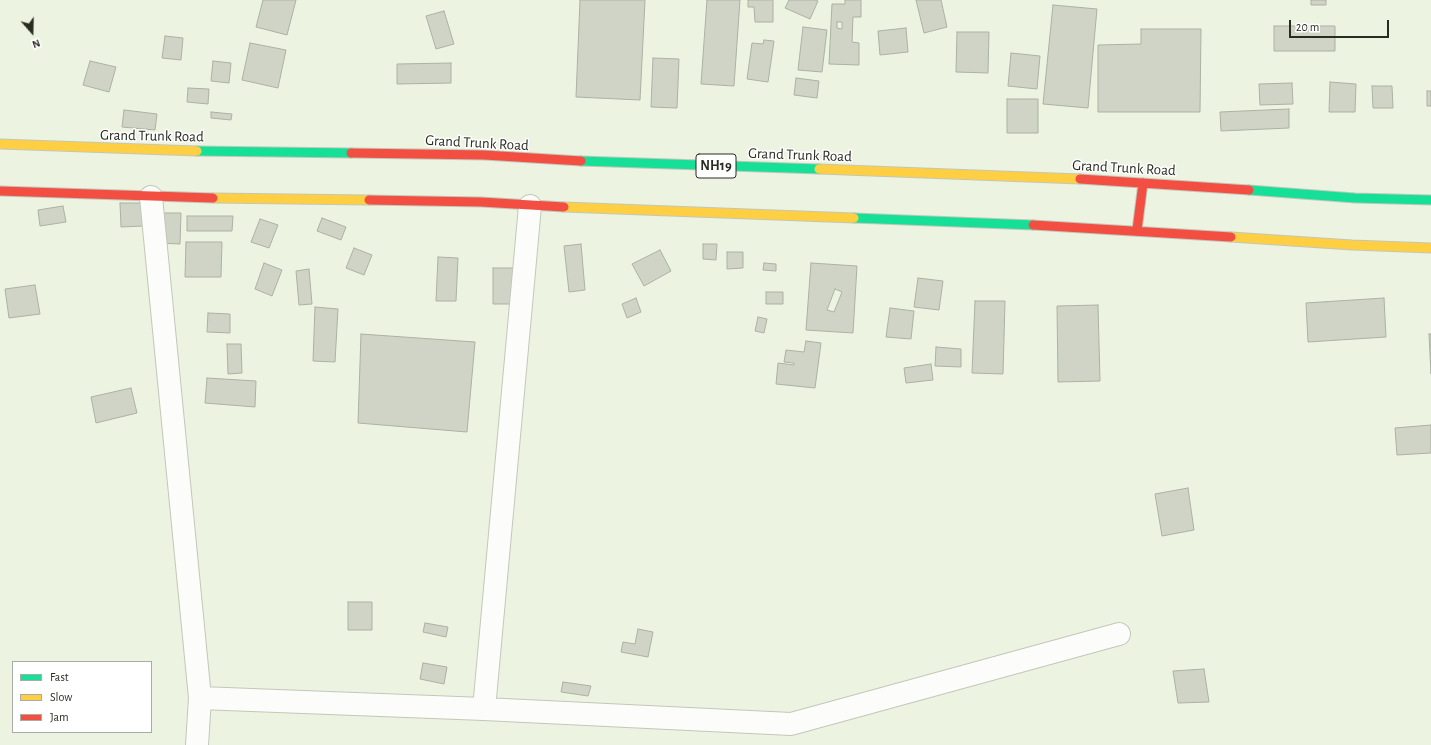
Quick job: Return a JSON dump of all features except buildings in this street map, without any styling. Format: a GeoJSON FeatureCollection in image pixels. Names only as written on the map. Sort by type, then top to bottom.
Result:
{"type":"FeatureCollection","features":[{"type":"Feature","properties":{"kind":"highway","name":"Grand Trunk Road"},"geometry":{"type":"LineString","coordinates":[[0,144],[141,150],[484,155],[534,159],[1143,183],[1355,198],[1431,200]]}},
{"type":"Feature","properties":{"kind":"highway"},"geometry":{"type":"LineString","coordinates":[[1137,230],[1143,183]]}},
{"type":"Feature","properties":{"kind":"highway"},"geometry":{"type":"LineString","coordinates":[[0,191],[151,197],[481,202],[530,206],[1137,230],[1352,245],[1431,248]]}},
{"type":"Feature","properties":{"kind":"street"},"geometry":{"type":"LineString","coordinates":[[151,197],[200,698],[197,745]]}},
{"type":"Feature","properties":{"kind":"street"},"geometry":{"type":"LineString","coordinates":[[484,709],[530,206]]}},
{"type":"Feature","properties":{"kind":"street"},"geometry":{"type":"LineString","coordinates":[[200,698],[484,709],[791,724],[1119,634]]}},
{"type":"Feature","properties":{"kind":"traffic: fast"},"geometry":{"type":"LineString","coordinates":[[197,151],[351,153]]}},
{"type":"Feature","properties":{"kind":"traffic: fast"},"geometry":{"type":"LineString","coordinates":[[581,161],[819,169]]}},
{"type":"Feature","properties":{"kind":"traffic: fast"},"geometry":{"type":"LineString","coordinates":[[1249,190],[1355,198],[1431,200]]}},
{"type":"Feature","properties":{"kind":"traffic: fast"},"geometry":{"type":"LineString","coordinates":[[854,218],[1033,225]]}},
{"type":"Feature","properties":{"kind":"traffic: slow"},"geometry":{"type":"LineString","coordinates":[[0,144],[197,151]]}},
{"type":"Feature","properties":{"kind":"traffic: slow"},"geometry":{"type":"LineString","coordinates":[[819,169],[1080,179]]}},
{"type":"Feature","properties":{"kind":"traffic: slow"},"geometry":{"type":"LineString","coordinates":[[213,198],[369,200]]}},
{"type":"Feature","properties":{"kind":"traffic: slow"},"geometry":{"type":"LineString","coordinates":[[564,207],[854,218]]}},
{"type":"Feature","properties":{"kind":"traffic: slow"},"geometry":{"type":"LineString","coordinates":[[1231,237],[1352,245],[1431,248]]}},
{"type":"Feature","properties":{"kind":"traffic: jam"},"geometry":{"type":"LineString","coordinates":[[351,153],[484,155],[581,161]]}},
{"type":"Feature","properties":{"kind":"traffic: jam"},"geometry":{"type":"LineString","coordinates":[[1080,179],[1249,190]]}},
{"type":"Feature","properties":{"kind":"traffic: jam"},"geometry":{"type":"LineString","coordinates":[[1137,230],[1143,183]]}},
{"type":"Feature","properties":{"kind":"traffic: jam"},"geometry":{"type":"LineString","coordinates":[[0,191],[213,198]]}},
{"type":"Feature","properties":{"kind":"traffic: jam"},"geometry":{"type":"LineString","coordinates":[[369,200],[481,202],[564,207]]}},
{"type":"Feature","properties":{"kind":"traffic: jam"},"geometry":{"type":"LineString","coordinates":[[1033,225],[1231,237]]}}]}
